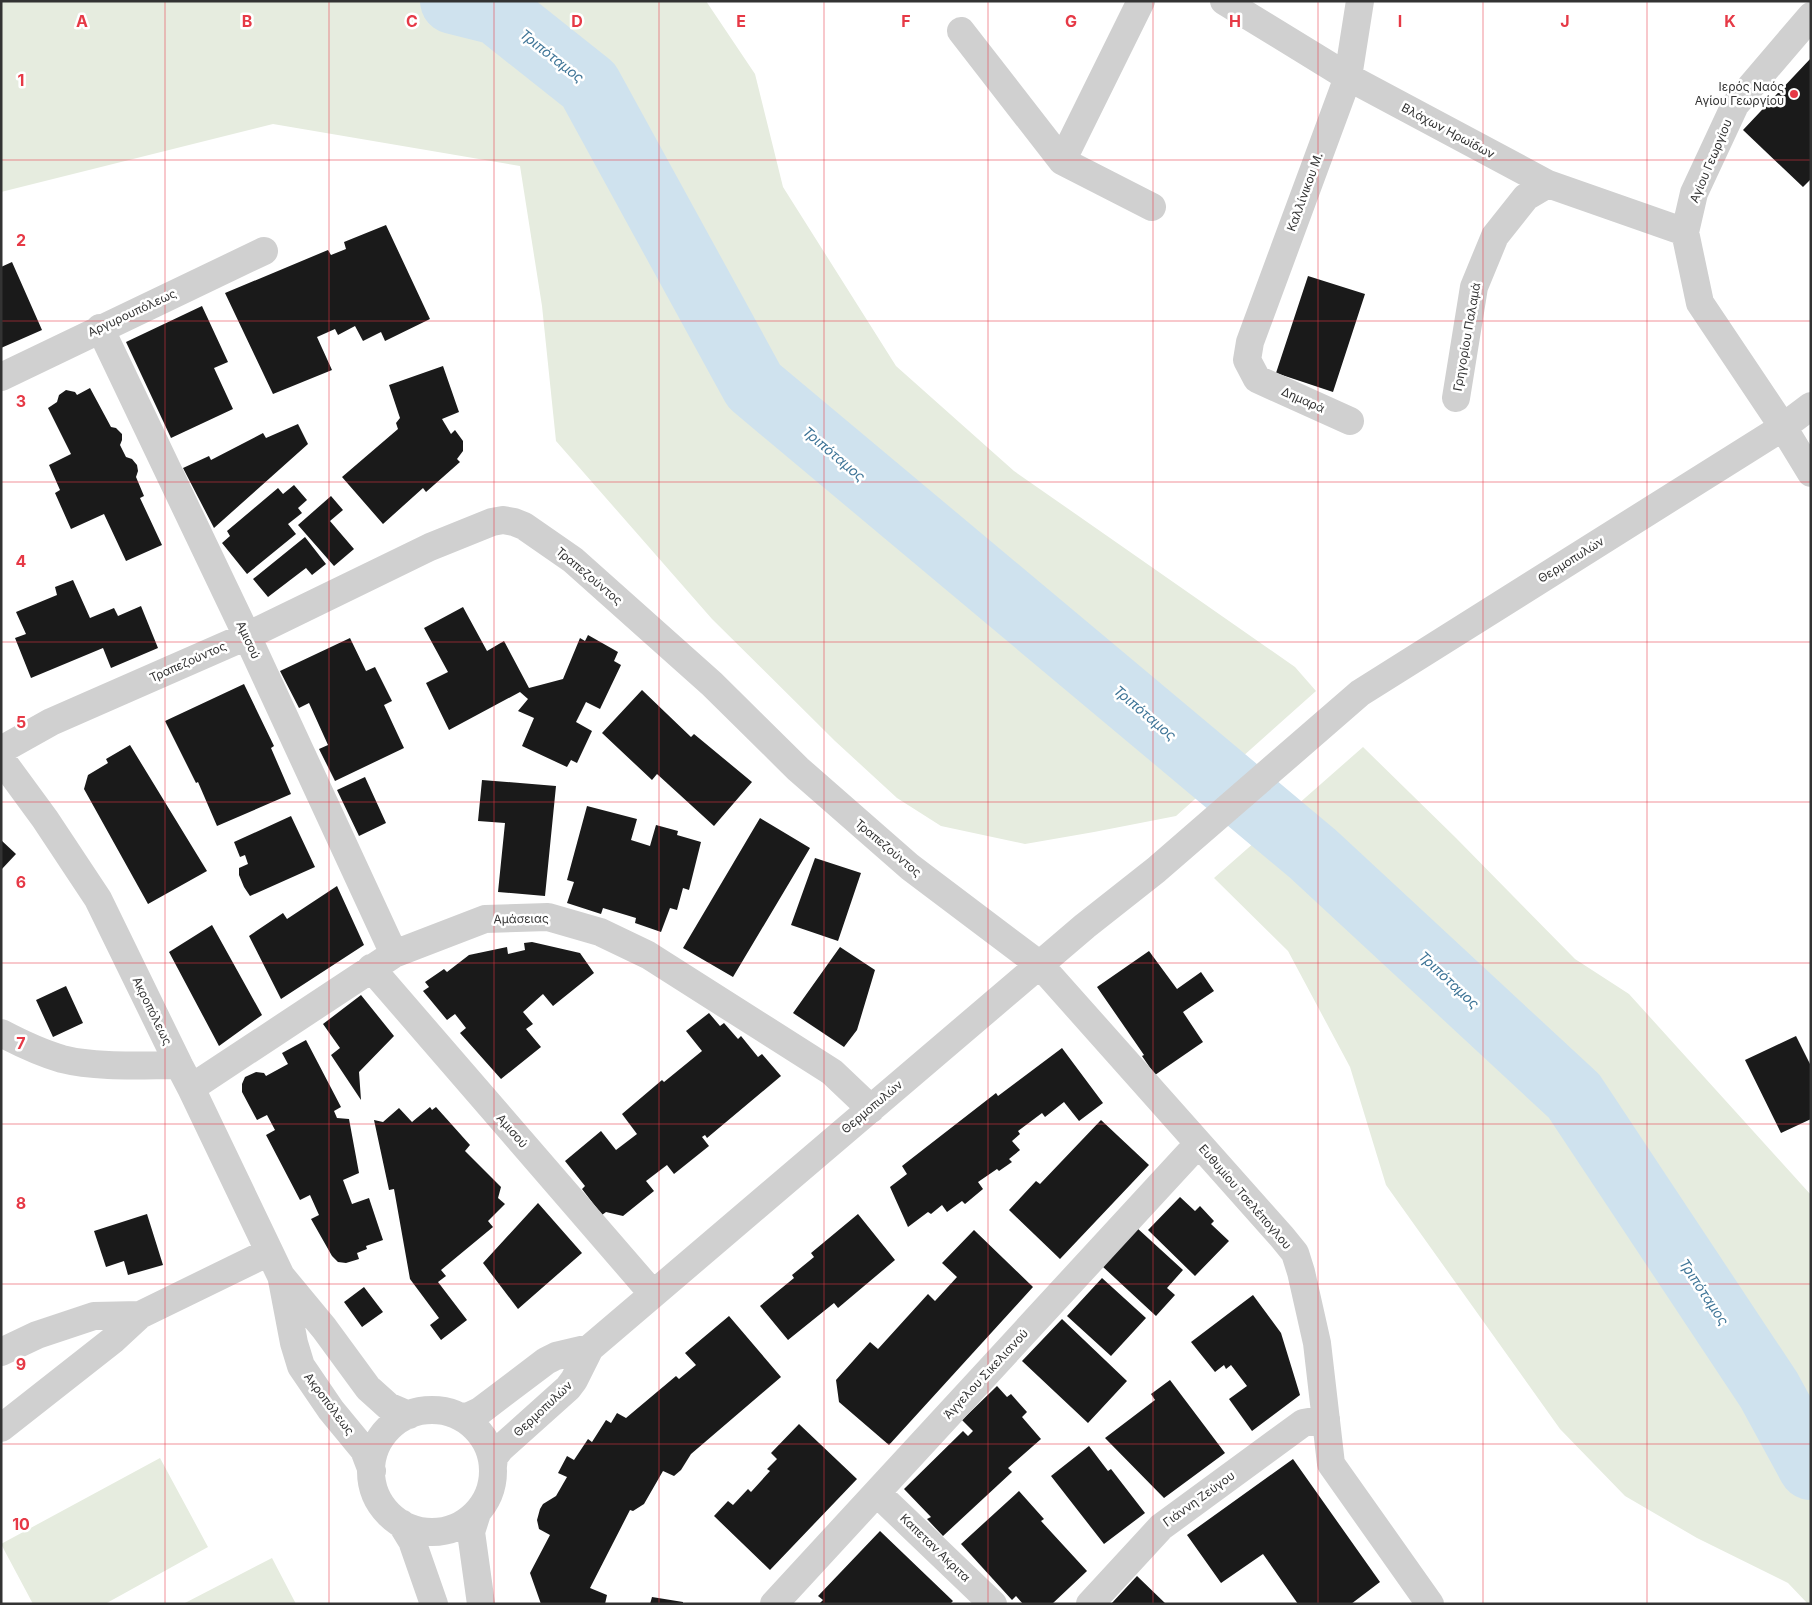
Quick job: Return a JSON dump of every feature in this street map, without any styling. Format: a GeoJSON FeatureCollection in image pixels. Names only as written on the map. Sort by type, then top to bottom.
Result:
{"type":"FeatureCollection","features":[{"type":"Feature","properties":{"kind":"street"},"geometry":{"type":"LineString","coordinates":[[1062,161],[1141,1]]}},
{"type":"Feature","properties":{"kind":"street","name":"Βλάχων Ηρωίδων"},"geometry":{"type":"LineString","coordinates":[[1224,1],[1348,77],[1548,184],[1685,232]]}},
{"type":"Feature","properties":{"kind":"street","name":"Καλλίνικου Μ."},"geometry":{"type":"LineString","coordinates":[[1257,379],[1247,360],[1250,342],[1348,77],[1360,1]]}},
{"type":"Feature","properties":{"kind":"street","name":"Αγίου Γεωργίου"},"geometry":{"type":"LineString","coordinates":[[1811,16],[1735,105],[1694,194],[1685,232],[1700,303],[1783,427],[1811,473]]}},
{"type":"Feature","properties":{"kind":"street"},"geometry":{"type":"LineString","coordinates":[[961,31],[1062,161],[1152,207]]}},
{"type":"Feature","properties":{"kind":"street","name":"Γρηγορίου Παλαμά"},"geometry":{"type":"LineString","coordinates":[[1456,398],[1474,287],[1495,236],[1526,197],[1548,184]]}},
{"type":"Feature","properties":{"kind":"street","name":"Αργυρουπόλεως"},"geometry":{"type":"LineString","coordinates":[[1,377],[264,251]]}},
{"type":"Feature","properties":{"kind":"street","name":"Αμισού"},"geometry":{"type":"LineString","coordinates":[[100,328],[247,636],[394,954]]}},
{"type":"Feature","properties":{"kind":"street","name":"Δημαρά"},"geometry":{"type":"LineString","coordinates":[[1257,379],[1350,421]]}},
{"type":"Feature","properties":{"kind":"street","name":"Θερμοπυλών"},"geometry":{"type":"LineString","coordinates":[[493,1466],[494,1457],[501,1448],[568,1388],[590,1348],[1040,965],[1156,870],[1360,693],[1783,427],[1811,406]]}},
{"type":"Feature","properties":{"kind":"street","name":"Τραπεζούντος"},"geometry":{"type":"LineString","coordinates":[[1,750],[51,722],[247,636],[472,529],[503,520],[514,522],[524,526],[573,560],[712,684],[798,769],[910,868],[1040,965]]}},
{"type":"Feature","properties":{"kind":"street","name":"Ακροπόλεως"},"geometry":{"type":"LineString","coordinates":[[1,759],[45,819],[98,899],[275,1264],[368,1388],[388,1406],[409,1415]]}},
{"type":"Feature","properties":{"kind":"street","name":"Αμάσειας"},"geometry":{"type":"LineString","coordinates":[[185,1077],[394,954],[485,919],[548,917],[600,932],[648,955],[832,1072],[871,1109]]}},
{"type":"Feature","properties":{"kind":"street","name":"Ευθυμίου Τσελέπογλου"},"geometry":{"type":"LineString","coordinates":[[1040,965],[1295,1253],[1317,1343],[1331,1464],[1430,1604]]}},
{"type":"Feature","properties":{"kind":"street","name":"Αμισού"},"geometry":{"type":"LineString","coordinates":[[371,968],[653,1294]]}},
{"type":"Feature","properties":{"kind":"street"},"geometry":{"type":"LineString","coordinates":[[1,1033],[18,1042],[63,1059],[185,1077]]}},
{"type":"Feature","properties":{"kind":"street","name":"Άγγελου Σικελιανού"},"geometry":{"type":"LineString","coordinates":[[774,1604],[1198,1144]]}},
{"type":"Feature","properties":{"kind":"street"},"geometry":{"type":"LineString","coordinates":[[1,1352],[37,1335],[94,1316],[140,1315],[275,1264]]}},
{"type":"Feature","properties":{"kind":"street","name":"Ακροπόλεως"},"geometry":{"type":"LineString","coordinates":[[275,1264],[301,1366],[331,1410],[364,1450],[372,1471]]}},
{"type":"Feature","properties":{"kind":"street"},"geometry":{"type":"LineString","coordinates":[[1,1428],[113,1340],[140,1315]]}},
{"type":"Feature","properties":{"kind":"street","name":"Θερμοπυλών"},"geometry":{"type":"LineString","coordinates":[[460,1416],[467,1417],[480,1411],[546,1361],[556,1356],[590,1348]]}},
{"type":"Feature","properties":{"kind":"street"},"geometry":{"type":"LineString","coordinates":[[477,1513],[460,1525],[440,1531],[420,1530],[401,1523],[388,1514],[379,1501],[373,1486],[372,1471],[374,1453],[382,1437],[394,1424],[409,1415],[426,1411],[443,1411],[460,1416],[473,1425],[483,1437],[490,1451],[493,1466],[492,1484],[486,1499],[477,1513],[471,1532],[481,1604]]}},
{"type":"Feature","properties":{"kind":"street","name":"Γιάννη Ζεύγου"},"geometry":{"type":"LineString","coordinates":[[1090,1604],[1161,1527],[1303,1423],[1326,1420]]}},
{"type":"Feature","properties":{"kind":"street","name":"Καπεταν Ακριτα"},"geometry":{"type":"LineString","coordinates":[[877,1493],[993,1604]]}},
{"type":"Feature","properties":{"kind":"street"},"geometry":{"type":"LineString","coordinates":[[401,1523],[412,1541],[434,1604]]}},
{"type":"Feature","properties":{"kind":"shaded area"},"geometry":{"type":"Polygon","coordinates":[[[1,1],[706,1],[755,74],[783,187],[896,366],[1014,471],[1295,667],[1316,691],[1176,816],[1025,844],[941,826],[897,798],[835,741],[712,619],[556,441],[542,306],[520,166],[273,124],[1,192],[1,1]]]}},
{"type":"Feature","properties":{"kind":"shaded area"},"geometry":{"type":"Polygon","coordinates":[[[1363,747],[1575,959],[1629,994],[1811,1195],[1811,1604],[1808,1604],[1788,1583],[1697,1538],[1625,1496],[1560,1429],[1386,1185],[1350,1067],[1288,951],[1214,878],[1363,747]]]}},
{"type":"Feature","properties":{"kind":"shaded area"},"geometry":{"type":"Polygon","coordinates":[[[160,1458],[208,1547],[105,1604],[33,1604],[1,1544],[160,1458]]]}},
{"type":"Feature","properties":{"kind":"shaded area"},"geometry":{"type":"Polygon","coordinates":[[[272,1558],[296,1604],[183,1604],[272,1558]]]}},
{"type":"Feature","properties":{"kind":"building","name":"Ιερός Ναός Αγίου Γεωργίου"},"geometry":{"type":"Polygon","coordinates":[[[1811,58],[1811,179],[1803,187],[1743,130],[1811,58]]]}},
{"type":"Feature","properties":{"kind":"building"},"geometry":{"type":"Polygon","coordinates":[[[386,225],[430,319],[385,341],[381,332],[363,341],[355,326],[338,335],[335,329],[317,337],[332,370],[273,394],[225,293],[328,250],[331,255],[346,249],[344,242],[386,225]]]}},
{"type":"Feature","properties":{"kind":"building"},"geometry":{"type":"Polygon","coordinates":[[[12,262],[42,330],[1,348],[1,267],[12,262]]]}},
{"type":"Feature","properties":{"kind":"building"},"geometry":{"type":"Polygon","coordinates":[[[1308,276],[1365,294],[1333,392],[1276,373],[1308,276]]]}},
{"type":"Feature","properties":{"kind":"building"},"geometry":{"type":"Polygon","coordinates":[[[202,306],[228,362],[214,368],[233,409],[171,438],[126,342],[202,306]]]}},
{"type":"Feature","properties":{"kind":"building"},"geometry":{"type":"Polygon","coordinates":[[[443,366],[459,412],[442,419],[451,434],[455,430],[463,441],[463,451],[457,459],[460,462],[426,492],[423,488],[383,524],[342,477],[398,429],[396,423],[400,418],[389,385],[443,366]]]}},
{"type":"Feature","properties":{"kind":"building"},"geometry":{"type":"Polygon","coordinates":[[[90,388],[111,427],[116,428],[122,434],[120,445],[126,457],[132,459],[137,465],[136,477],[144,496],[140,498],[162,545],[126,561],[104,514],[71,529],[55,493],[60,490],[49,465],[71,454],[48,408],[57,402],[59,395],[66,390],[75,392],[77,395],[90,388]]]}},
{"type":"Feature","properties":{"kind":"building"},"geometry":{"type":"Polygon","coordinates":[[[298,424],[308,444],[214,528],[183,468],[209,456],[211,460],[263,433],[266,438],[298,424]]]}},
{"type":"Feature","properties":{"kind":"building"},"geometry":{"type":"Polygon","coordinates":[[[294,485],[307,500],[298,508],[302,513],[288,524],[296,534],[247,574],[222,543],[230,536],[227,531],[278,488],[283,494],[294,485]]]}},
{"type":"Feature","properties":{"kind":"building"},"geometry":{"type":"Polygon","coordinates":[[[331,496],[343,510],[330,521],[354,549],[334,566],[298,525],[331,496]]]}},
{"type":"Feature","properties":{"kind":"building"},"geometry":{"type":"Polygon","coordinates":[[[305,537],[326,564],[312,575],[306,568],[268,597],[253,579],[305,537]]]}},
{"type":"Feature","properties":{"kind":"building"},"geometry":{"type":"Polygon","coordinates":[[[73,580],[90,618],[114,608],[118,616],[141,606],[158,648],[111,668],[103,648],[31,678],[15,638],[26,634],[16,612],[57,595],[55,587],[73,580]]]}},
{"type":"Feature","properties":{"kind":"building"},"geometry":{"type":"Polygon","coordinates":[[[463,607],[487,651],[504,641],[529,688],[563,679],[580,638],[585,641],[588,635],[618,652],[614,661],[621,665],[600,709],[586,702],[576,722],[592,731],[577,763],[571,760],[567,767],[522,746],[534,718],[518,711],[528,699],[520,692],[449,730],[426,683],[448,672],[424,628],[463,607]]]}},
{"type":"Feature","properties":{"kind":"building"},"geometry":{"type":"Polygon","coordinates":[[[350,638],[366,671],[375,667],[392,701],[384,705],[404,748],[335,781],[319,749],[328,745],[309,703],[299,708],[280,671],[350,638]]]}},
{"type":"Feature","properties":{"kind":"building"},"geometry":{"type":"Polygon","coordinates":[[[244,684],[274,746],[271,748],[291,794],[217,826],[198,782],[196,783],[165,721],[244,684]]]}},
{"type":"Feature","properties":{"kind":"building"},"geometry":{"type":"Polygon","coordinates":[[[642,690],[691,737],[694,734],[752,782],[714,826],[657,774],[652,780],[602,733],[642,690]]]}},
{"type":"Feature","properties":{"kind":"building"},"geometry":{"type":"Polygon","coordinates":[[[130,745],[207,871],[148,904],[84,789],[88,775],[108,763],[106,759],[130,745]]]}},
{"type":"Feature","properties":{"kind":"building"},"geometry":{"type":"Polygon","coordinates":[[[365,777],[386,823],[359,836],[337,790],[365,777]]]}},
{"type":"Feature","properties":{"kind":"building"},"geometry":{"type":"Polygon","coordinates":[[[482,780],[556,786],[545,896],[498,892],[505,823],[478,821],[482,780]]]}},
{"type":"Feature","properties":{"kind":"building"},"geometry":{"type":"Polygon","coordinates":[[[587,806],[637,819],[631,840],[650,846],[656,825],[678,831],[677,835],[701,842],[689,890],[683,888],[677,910],[670,908],[661,932],[635,923],[636,918],[603,908],[601,914],[567,903],[574,882],[567,880],[587,806]]]}},
{"type":"Feature","properties":{"kind":"building"},"geometry":{"type":"Polygon","coordinates":[[[291,816],[315,867],[250,896],[239,875],[239,868],[248,864],[245,855],[240,857],[234,842],[291,816]]]}},
{"type":"Feature","properties":{"kind":"building"},"geometry":{"type":"Polygon","coordinates":[[[760,818],[810,848],[733,977],[683,948],[760,818]]]}},
{"type":"Feature","properties":{"kind":"building"},"geometry":{"type":"Polygon","coordinates":[[[1,840],[16,854],[1,870],[1,840]]]}},
{"type":"Feature","properties":{"kind":"building"},"geometry":{"type":"Polygon","coordinates":[[[815,858],[861,873],[838,941],[791,925],[815,858]]]}},
{"type":"Feature","properties":{"kind":"building"},"geometry":{"type":"Polygon","coordinates":[[[337,886],[364,945],[281,999],[249,936],[283,913],[287,919],[337,886]]]}},
{"type":"Feature","properties":{"kind":"building"},"geometry":{"type":"Polygon","coordinates":[[[212,925],[262,1015],[219,1046],[169,952],[212,925]]]}},
{"type":"Feature","properties":{"kind":"building"},"geometry":{"type":"Polygon","coordinates":[[[532,942],[580,953],[594,973],[553,1006],[543,994],[523,1012],[533,1024],[526,1029],[541,1047],[501,1079],[460,1033],[466,1028],[455,1014],[447,1020],[423,991],[429,987],[425,982],[444,969],[447,972],[469,955],[507,947],[508,954],[525,950],[524,943],[532,942]]]}},
{"type":"Feature","properties":{"kind":"building"},"geometry":{"type":"Polygon","coordinates":[[[840,947],[875,970],[857,1030],[844,1047],[793,1013],[840,947]]]}},
{"type":"Feature","properties":{"kind":"building"},"geometry":{"type":"Polygon","coordinates":[[[1149,951],[1177,989],[1201,972],[1214,991],[1183,1012],[1203,1042],[1155,1075],[1142,1056],[1144,1055],[1097,987],[1149,951]]]}},
{"type":"Feature","properties":{"kind":"building"},"geometry":{"type":"Polygon","coordinates":[[[66,986],[83,1023],[53,1037],[36,1000],[66,986]]]}},
{"type":"Feature","properties":{"kind":"building"},"geometry":{"type":"Polygon","coordinates":[[[361,995],[394,1036],[359,1072],[361,1100],[331,1055],[340,1048],[323,1024],[361,995]]]}},
{"type":"Feature","properties":{"kind":"building"},"geometry":{"type":"Polygon","coordinates":[[[709,1013],[720,1026],[724,1023],[738,1039],[741,1036],[758,1057],[762,1054],[781,1076],[707,1138],[705,1135],[702,1137],[709,1146],[674,1174],[667,1165],[646,1181],[654,1191],[623,1216],[606,1212],[602,1215],[582,1189],[585,1186],[565,1161],[601,1131],[616,1150],[637,1134],[622,1114],[662,1080],[664,1082],[702,1051],[686,1031],[709,1013]]]}},
{"type":"Feature","properties":{"kind":"building"},"geometry":{"type":"Polygon","coordinates":[[[1796,1036],[1811,1066],[1811,1119],[1781,1133],[1745,1060],[1796,1036]]]}},
{"type":"Feature","properties":{"kind":"building"},"geometry":{"type":"Polygon","coordinates":[[[306,1040],[341,1107],[334,1111],[337,1118],[349,1119],[359,1173],[343,1180],[352,1204],[369,1198],[383,1240],[366,1246],[367,1249],[357,1253],[359,1259],[346,1263],[338,1262],[332,1256],[311,1219],[319,1215],[310,1195],[300,1200],[266,1135],[275,1130],[267,1115],[257,1120],[242,1092],[242,1084],[245,1077],[256,1072],[264,1073],[266,1076],[288,1064],[282,1053],[306,1040]]]}},
{"type":"Feature","properties":{"kind":"building"},"geometry":{"type":"Polygon","coordinates":[[[1062,1048],[1103,1103],[1079,1121],[1064,1102],[1045,1117],[1042,1113],[1018,1131],[1020,1134],[1012,1141],[1020,1150],[1009,1159],[1012,1162],[999,1171],[997,1169],[978,1182],[983,1189],[965,1204],[962,1201],[947,1212],[942,1205],[931,1214],[928,1212],[908,1227],[890,1187],[907,1174],[902,1166],[996,1093],[998,1096],[1062,1048]]]}},
{"type":"Feature","properties":{"kind":"building"},"geometry":{"type":"Polygon","coordinates":[[[430,1107],[432,1110],[436,1107],[470,1145],[465,1151],[501,1187],[498,1198],[505,1204],[488,1221],[493,1227],[441,1270],[446,1276],[438,1282],[467,1320],[441,1340],[430,1325],[439,1318],[410,1279],[394,1189],[389,1190],[374,1120],[383,1122],[399,1108],[412,1122],[430,1107]]]}},
{"type":"Feature","properties":{"kind":"building"},"geometry":{"type":"Polygon","coordinates":[[[1101,1120],[1149,1165],[1060,1259],[1009,1210],[1036,1181],[1040,1184],[1101,1120]]]}},
{"type":"Feature","properties":{"kind":"building"},"geometry":{"type":"Polygon","coordinates":[[[1180,1197],[1195,1211],[1200,1206],[1214,1221],[1211,1224],[1229,1241],[1195,1276],[1148,1230],[1180,1197]]]}},
{"type":"Feature","properties":{"kind":"building"},"geometry":{"type":"Polygon","coordinates":[[[538,1203],[582,1253],[518,1309],[483,1263],[538,1203]]]}},
{"type":"Feature","properties":{"kind":"building"},"geometry":{"type":"Polygon","coordinates":[[[147,1214],[163,1265],[128,1275],[124,1261],[106,1267],[94,1231],[147,1214]]]}},
{"type":"Feature","properties":{"kind":"building"},"geometry":{"type":"Polygon","coordinates":[[[858,1214],[895,1260],[838,1308],[834,1303],[788,1340],[760,1306],[794,1278],[792,1275],[814,1257],[811,1253],[858,1214]]]}},
{"type":"Feature","properties":{"kind":"building"},"geometry":{"type":"Polygon","coordinates":[[[1137,1228],[1183,1270],[1167,1288],[1175,1295],[1156,1316],[1102,1266],[1137,1228]]]}},
{"type":"Feature","properties":{"kind":"building"},"geometry":{"type":"Polygon","coordinates":[[[974,1230],[1033,1287],[889,1445],[839,1402],[836,1380],[870,1342],[878,1349],[928,1294],[935,1301],[957,1277],[942,1263],[974,1230]]]}},
{"type":"Feature","properties":{"kind":"building"},"geometry":{"type":"Polygon","coordinates":[[[1102,1278],[1146,1318],[1111,1356],[1067,1316],[1102,1278]]]}},
{"type":"Feature","properties":{"kind":"building"},"geometry":{"type":"Polygon","coordinates":[[[364,1287],[383,1312],[362,1327],[344,1302],[364,1287]]]}},
{"type":"Feature","properties":{"kind":"building"},"geometry":{"type":"Polygon","coordinates":[[[1253,1295],[1281,1333],[1300,1395],[1252,1431],[1229,1399],[1247,1386],[1231,1365],[1226,1369],[1224,1365],[1215,1372],[1191,1342],[1253,1295]]]}},
{"type":"Feature","properties":{"kind":"building"},"geometry":{"type":"Polygon","coordinates":[[[729,1316],[781,1377],[691,1454],[681,1470],[674,1476],[663,1471],[644,1504],[633,1511],[630,1510],[590,1588],[607,1595],[605,1604],[541,1604],[530,1573],[550,1535],[539,1529],[537,1520],[543,1504],[556,1496],[567,1477],[558,1473],[567,1456],[574,1460],[588,1439],[592,1442],[606,1420],[611,1423],[617,1413],[626,1418],[676,1376],[679,1379],[696,1365],[685,1353],[729,1316]]]}},
{"type":"Feature","properties":{"kind":"building"},"geometry":{"type":"Polygon","coordinates":[[[1062,1319],[1127,1381],[1088,1423],[1022,1361],[1062,1319]]]}},
{"type":"Feature","properties":{"kind":"building"},"geometry":{"type":"Polygon","coordinates":[[[1170,1380],[1225,1453],[1164,1498],[1105,1438],[1155,1400],[1151,1394],[1170,1380]]]}},
{"type":"Feature","properties":{"kind":"building"},"geometry":{"type":"Polygon","coordinates":[[[997,1386],[1007,1397],[1011,1394],[1027,1412],[1022,1417],[1041,1439],[1008,1468],[1012,1472],[943,1536],[927,1519],[931,1517],[904,1489],[963,1431],[968,1436],[973,1431],[962,1420],[997,1386]]]}},
{"type":"Feature","properties":{"kind":"building"},"geometry":{"type":"Polygon","coordinates":[[[799,1424],[857,1479],[770,1570],[714,1516],[728,1501],[733,1505],[748,1489],[751,1492],[770,1471],[767,1469],[777,1459],[771,1453],[799,1424]]]}},
{"type":"Feature","properties":{"kind":"building"},"geometry":{"type":"Polygon","coordinates":[[[1089,1446],[1108,1471],[1111,1469],[1145,1513],[1104,1544],[1051,1476],[1089,1446]]]}},
{"type":"Feature","properties":{"kind":"building"},"geometry":{"type":"Polygon","coordinates":[[[1293,1459],[1380,1582],[1351,1604],[1298,1604],[1263,1554],[1221,1583],[1187,1535],[1293,1459]]]}},
{"type":"Feature","properties":{"kind":"building"},"geometry":{"type":"Polygon","coordinates":[[[1019,1491],[1044,1519],[1041,1521],[1087,1571],[1052,1604],[1023,1604],[1016,1596],[1012,1600],[961,1544],[1019,1491]]]}},
{"type":"Feature","properties":{"kind":"building"},"geometry":{"type":"Polygon","coordinates":[[[880,1531],[953,1601],[950,1604],[819,1604],[823,1600],[818,1596],[880,1531]]]}},
{"type":"Feature","properties":{"kind":"building"},"geometry":{"type":"Polygon","coordinates":[[[1137,1576],[1166,1604],[1111,1604],[1137,1576]]]}},
{"type":"Feature","properties":{"kind":"building"},"geometry":{"type":"Polygon","coordinates":[[[652,1597],[683,1602],[683,1604],[650,1604],[652,1597]]]}},
{"type":"Feature","properties":{"kind":"waterway","name":"Τριπόταμος"},"geometry":{"type":"LineString","coordinates":[[453,1],[497,12],[589,85],[754,386],[1313,854],[1574,1096],[1769,1390],[1811,1467]]}},
{"type":"Feature","properties":{"kind":"place","name":"Ιερός Ναός Αγίου Γεωργίου"},"geometry":{"type":"Point","coordinates":[1794,94]}}]}
